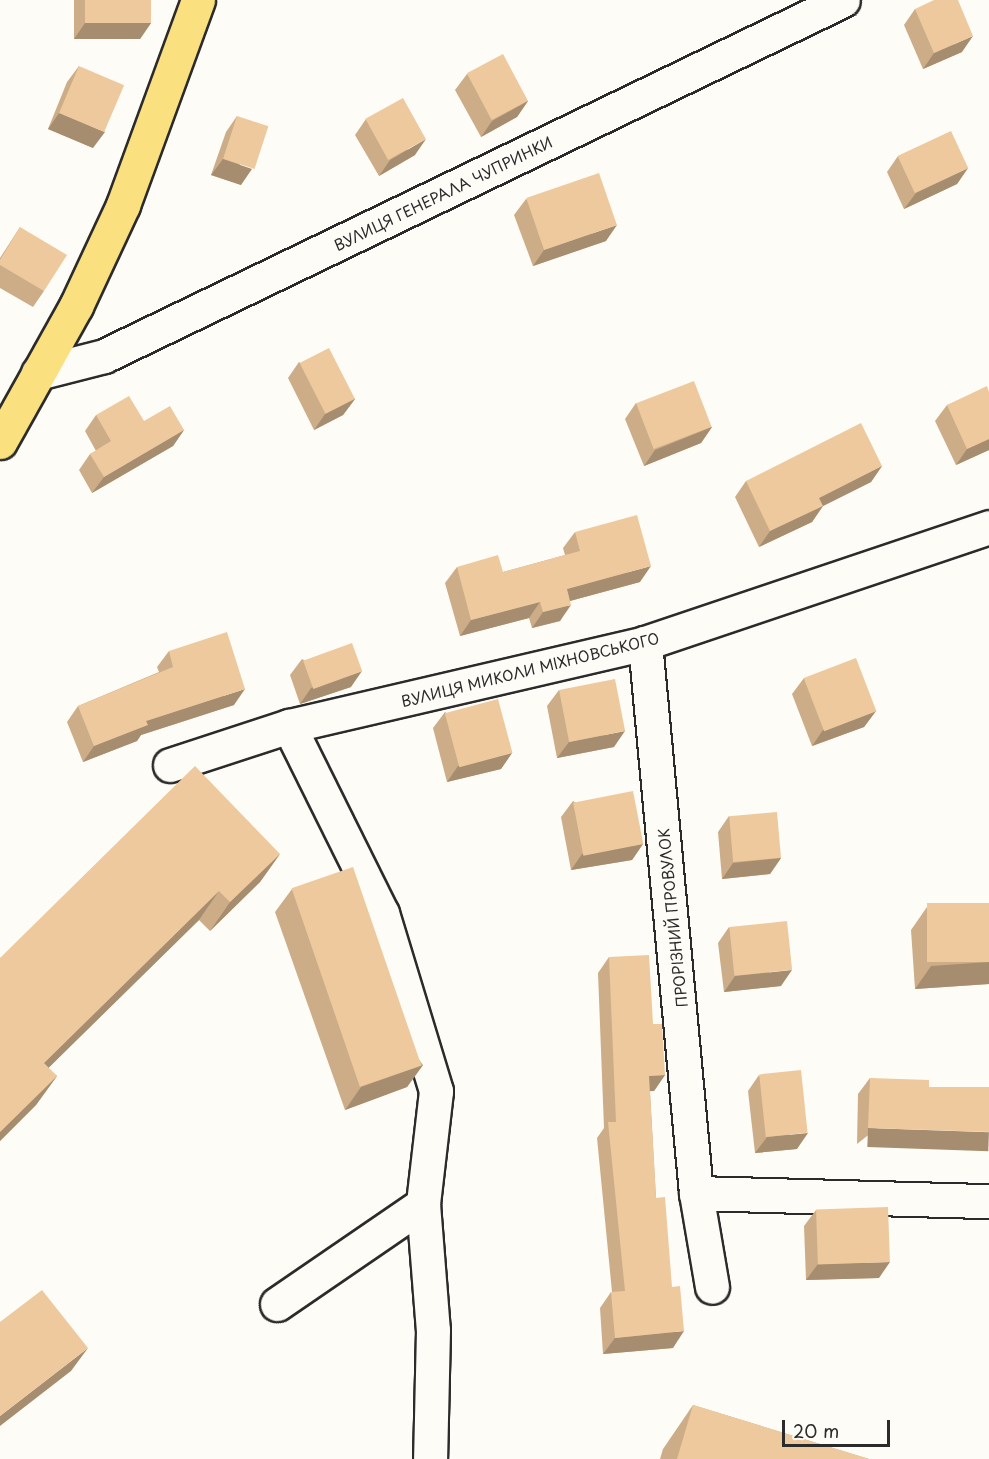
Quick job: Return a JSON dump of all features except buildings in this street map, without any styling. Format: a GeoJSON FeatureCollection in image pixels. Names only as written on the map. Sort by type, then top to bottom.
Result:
{"type":"FeatureCollection","features":[{"type":"Feature","properties":{"kind":"main road"},"geometry":{"type":"LineString","coordinates":[[0,442],[76,306],[123,205],[198,0]]}},
{"type":"Feature","properties":{"kind":"street","name":"ВУЛИЦЯ ГЕНЕРАЛА ЧУПРИНКИ"},"geometry":{"type":"LineString","coordinates":[[38,373],[104,356],[843,0]]}},
{"type":"Feature","properties":{"kind":"street","name":"ВУЛИЦЯ МИКОЛИ МІХНОВСЬКОГО"},"geometry":{"type":"LineString","coordinates":[[170,765],[289,726],[645,643],[989,528]]}},
{"type":"Feature","properties":{"kind":"street","name":"ПРОРІЗНИЙ ПРОВУЛОК"},"geometry":{"type":"LineString","coordinates":[[645,643],[696,1193],[712,1287]]}},
{"type":"Feature","properties":{"kind":"street"},"geometry":{"type":"LineString","coordinates":[[289,726],[382,914],[436,1091],[423,1204],[433,1330],[430,1459]]}},
{"type":"Feature","properties":{"kind":"street"},"geometry":{"type":"LineString","coordinates":[[696,1193],[989,1201]]}},
{"type":"Feature","properties":{"kind":"street"},"geometry":{"type":"LineString","coordinates":[[277,1304],[423,1204]]}}]}
